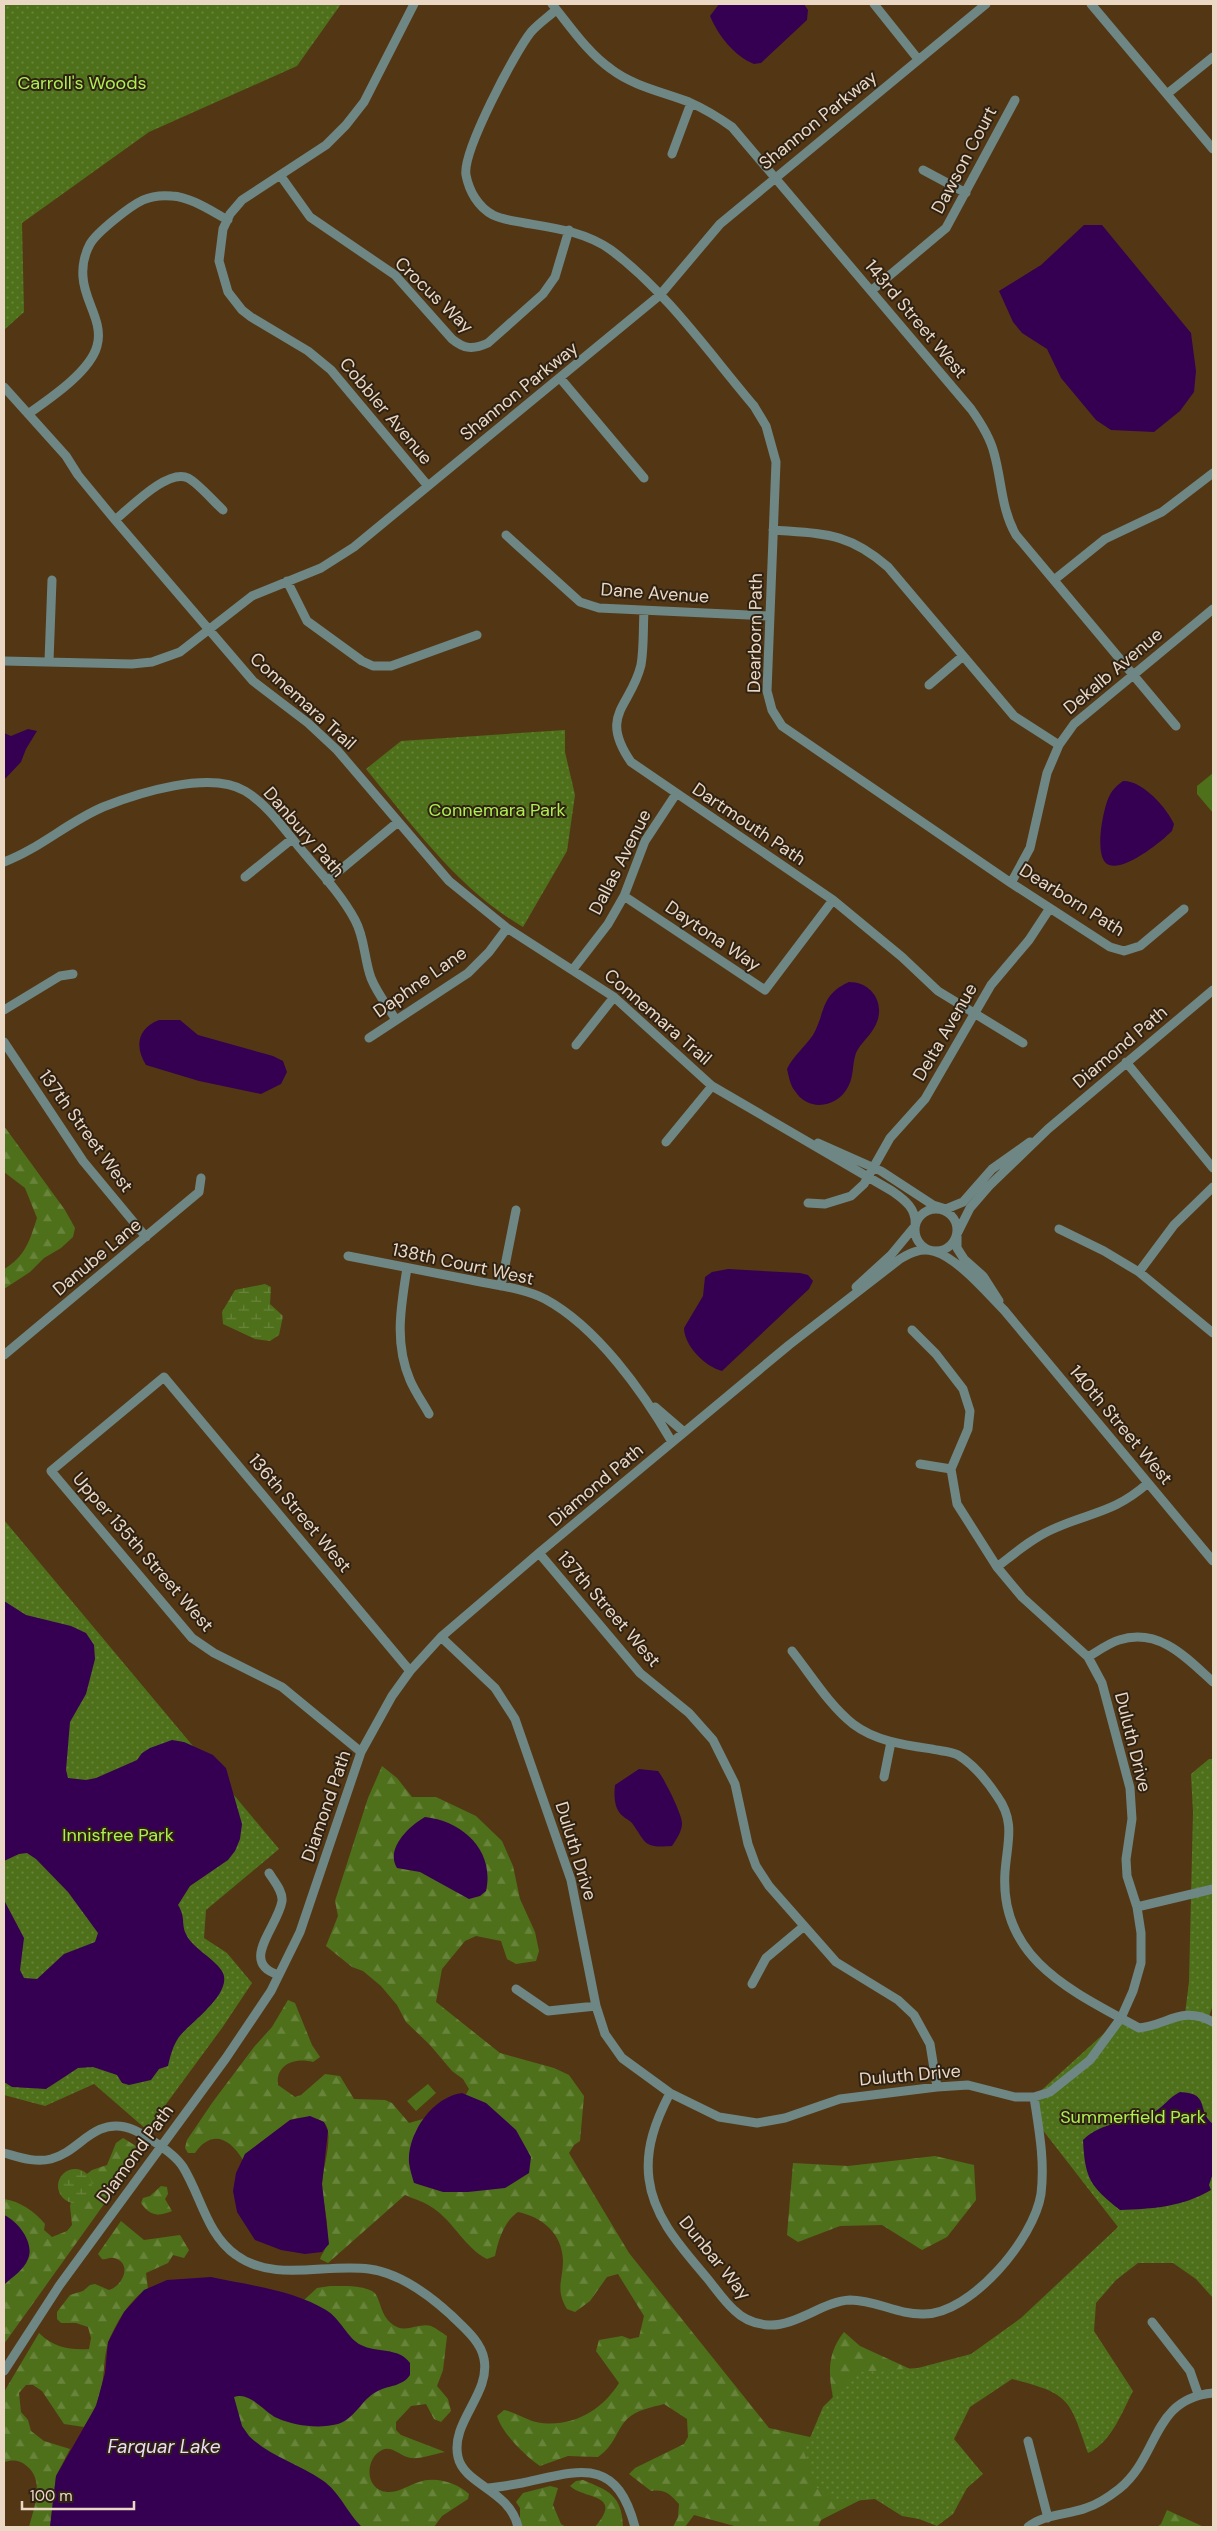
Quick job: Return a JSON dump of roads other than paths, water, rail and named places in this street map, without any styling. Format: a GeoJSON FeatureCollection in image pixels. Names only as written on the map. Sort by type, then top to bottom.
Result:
{"type":"FeatureCollection","features":[{"type":"Feature","properties":{"kind":"street","name":"Cobbler Avenue"},"geometry":{"type":"LineString","coordinates":[[414,4],[364,102],[346,125],[326,145],[242,200],[228,220],[220,240],[219,261],[224,282],[234,301],[251,318],[308,351],[331,370],[428,486]]}},
{"type":"Feature","properties":{"kind":"street"},"geometry":{"type":"LineString","coordinates":[[874,4],[918,59]]}},
{"type":"Feature","properties":{"kind":"street","name":"Shannon Parkway"},"geometry":{"type":"LineString","coordinates":[[4,661],[132,664],[152,662],[180,652],[252,596],[321,568],[354,547],[660,295],[720,224],[774,177],[986,4]]}},
{"type":"Feature","properties":{"kind":"street"},"geometry":{"type":"LineString","coordinates":[[1091,4],[1213,149]]}},
{"type":"Feature","properties":{"kind":"street","name":"143rd Street West"},"geometry":{"type":"LineString","coordinates":[[554,7],[592,54],[612,70],[632,82],[691,103],[713,114],[732,128],[980,422],[994,453],[1004,504],[1010,523],[1020,540],[1176,726]]}},
{"type":"Feature","properties":{"kind":"street","name":"Dearborn Path"},"geometry":{"type":"LineString","coordinates":[[554,7],[532,30],[516,52],[469,152],[466,174],[473,197],[491,214],[505,219],[570,230],[590,238],[610,250],[660,295],[754,406],[766,426],[776,462],[767,691],[772,710],[782,726],[1012,883],[1110,947],[1124,951],[1140,946],[1184,909]]}},
{"type":"Feature","properties":{"kind":"street"},"geometry":{"type":"LineString","coordinates":[[1167,94],[1213,57]]}},
{"type":"Feature","properties":{"kind":"street","name":"Dawson Court"},"geometry":{"type":"LineString","coordinates":[[871,291],[940,235],[951,221],[1015,100]]}},
{"type":"Feature","properties":{"kind":"street"},"geometry":{"type":"LineString","coordinates":[[672,154],[691,103]]}},
{"type":"Feature","properties":{"kind":"street"},"geometry":{"type":"LineString","coordinates":[[923,170],[966,193]]}},
{"type":"Feature","properties":{"kind":"street","name":"Crocus Way"},"geometry":{"type":"LineString","coordinates":[[280,175],[310,217],[395,275],[452,339],[460,346],[469,348],[479,347],[488,343],[543,294],[554,277],[570,230]]}},
{"type":"Feature","properties":{"kind":"street"},"geometry":{"type":"LineString","coordinates":[[28,414],[88,365],[98,345],[97,320],[87,297],[83,268],[91,243],[102,232],[137,204],[161,195],[185,198],[228,220]]}},
{"type":"Feature","properties":{"kind":"street"},"geometry":{"type":"LineString","coordinates":[[560,378],[644,478]]}},
{"type":"Feature","properties":{"kind":"street","name":"Connemara Trail"},"geometry":{"type":"LineString","coordinates":[[4,387],[66,456],[78,475],[115,520],[253,681],[308,724],[337,750],[449,881],[507,928],[574,968],[614,997],[712,1086],[782,1126],[940,1209]]}},
{"type":"Feature","properties":{"kind":"street"},"geometry":{"type":"LineString","coordinates":[[1054,580],[1105,539],[1162,512],[1213,473]]}},
{"type":"Feature","properties":{"kind":"street"},"geometry":{"type":"LineString","coordinates":[[115,520],[159,483],[176,477],[188,478],[223,510]]}},
{"type":"Feature","properties":{"kind":"street"},"geometry":{"type":"LineString","coordinates":[[773,530],[831,534],[869,550],[888,566],[1014,716],[1059,746]]}},
{"type":"Feature","properties":{"kind":"street","name":"Dane Avenue"},"geometry":{"type":"LineString","coordinates":[[506,535],[580,602],[599,608],[770,616]]}},
{"type":"Feature","properties":{"kind":"street"},"geometry":{"type":"LineString","coordinates":[[49,661],[52,580]]}},
{"type":"Feature","properties":{"kind":"street"},"geometry":{"type":"LineString","coordinates":[[287,581],[306,621],[362,661],[373,666],[391,666],[476,635]]}},
{"type":"Feature","properties":{"kind":"street","name":"Dekalb Avenue"},"geometry":{"type":"LineString","coordinates":[[1012,883],[1030,848],[1047,774],[1059,746],[1074,724],[1213,609]]}},
{"type":"Feature","properties":{"kind":"street","name":"Dartmouth Path"},"geometry":{"type":"LineString","coordinates":[[644,611],[641,665],[635,682],[619,709],[617,735],[622,749],[631,762],[833,900],[902,957],[938,991],[973,1014],[1023,1042]]}},
{"type":"Feature","properties":{"kind":"street"},"geometry":{"type":"LineString","coordinates":[[929,685],[963,656]]}},
{"type":"Feature","properties":{"kind":"street","name":"Danbury Path"},"geometry":{"type":"LineString","coordinates":[[4,862],[18,857],[67,825],[102,808],[138,794],[182,785],[217,782],[244,790],[262,804],[292,839],[327,881],[355,920],[363,940],[371,978],[396,1020]]}},
{"type":"Feature","properties":{"kind":"street","name":"Dallas Avenue"},"geometry":{"type":"LineString","coordinates":[[574,968],[608,924],[624,896],[645,841],[676,794]]}},
{"type":"Feature","properties":{"kind":"street"},"geometry":{"type":"LineString","coordinates":[[327,881],[398,822]]}},
{"type":"Feature","properties":{"kind":"street"},"geometry":{"type":"LineString","coordinates":[[245,877],[292,839]]}},
{"type":"Feature","properties":{"kind":"street","name":"Daytona Way"},"geometry":{"type":"LineString","coordinates":[[624,896],[765,990],[833,900]]}},
{"type":"Feature","properties":{"kind":"street","name":"Delta Avenue"},"geometry":{"type":"LineString","coordinates":[[808,1203],[825,1204],[851,1196],[872,1173],[890,1138],[925,1099],[991,985],[1028,940],[1050,908]]}},
{"type":"Feature","properties":{"kind":"street","name":"Daphne Lane"},"geometry":{"type":"LineString","coordinates":[[369,1038],[468,973],[489,952],[507,928]]}},
{"type":"Feature","properties":{"kind":"street"},"geometry":{"type":"LineString","coordinates":[[4,1010],[60,976],[73,974]]}},
{"type":"Feature","properties":{"kind":"street","name":"Diamond Path"},"geometry":{"type":"LineString","coordinates":[[789,1345],[900,1259],[915,1251],[933,1251],[948,1248],[970,1208],[989,1186],[1048,1129],[1213,990]]}},
{"type":"Feature","properties":{"kind":"street"},"geometry":{"type":"LineString","coordinates":[[576,1045],[614,997]]}},
{"type":"Feature","properties":{"kind":"street","name":"137th Street West"},"geometry":{"type":"LineString","coordinates":[[4,1042],[83,1161],[146,1238]]}},
{"type":"Feature","properties":{"kind":"street"},"geometry":{"type":"LineString","coordinates":[[1126,1062],[1213,1168]]}},
{"type":"Feature","properties":{"kind":"street"},"geometry":{"type":"LineString","coordinates":[[666,1142],[712,1086]]}},
{"type":"Feature","properties":{"kind":"street","name":"Diamond Path"},"geometry":{"type":"LineString","coordinates":[[4,2371],[43,2308],[250,2024],[279,1975],[300,1932],[361,1752],[392,1696],[410,1671],[441,1637],[789,1345],[891,1256],[924,1214],[940,1209],[948,1209],[963,1202],[992,1169],[1048,1129]]}},
{"type":"Feature","properties":{"kind":"street","name":"Connemara Trail"},"geometry":{"type":"LineString","coordinates":[[872,1173],[909,1204],[915,1226]]}},
{"type":"Feature","properties":{"kind":"street","name":"Danube Lane"},"geometry":{"type":"LineString","coordinates":[[4,1355],[199,1192],[201,1178]]}},
{"type":"Feature","properties":{"kind":"street"},"geometry":{"type":"LineString","coordinates":[[1139,1272],[1174,1224],[1213,1186]]}},
{"type":"Feature","properties":{"kind":"street"},"geometry":{"type":"LineString","coordinates":[[940,1209],[953,1218],[957,1234]]}},
{"type":"Feature","properties":{"kind":"street"},"geometry":{"type":"LineString","coordinates":[[501,1286],[516,1210]]}},
{"type":"Feature","properties":{"kind":"street"},"geometry":{"type":"LineString","coordinates":[[915,1226],[915,1233],[919,1242],[933,1251]]}},
{"type":"Feature","properties":{"kind":"street"},"geometry":{"type":"LineString","coordinates":[[1059,1229],[1104,1251],[1139,1272],[1213,1332]]}},
{"type":"Feature","properties":{"kind":"street","name":"140th Street West"},"geometry":{"type":"LineString","coordinates":[[957,1234],[957,1248],[960,1255],[983,1276],[1004,1310]]}},
{"type":"Feature","properties":{"kind":"street","name":"140th Street West"},"geometry":{"type":"LineString","coordinates":[[933,1251],[962,1270],[1004,1310],[1213,1561]]}},
{"type":"Feature","properties":{"kind":"street","name":"138th Court West"},"geometry":{"type":"LineString","coordinates":[[348,1256],[501,1286],[543,1298],[577,1320],[649,1402],[684,1432]]}},
{"type":"Feature","properties":{"kind":"street"},"geometry":{"type":"LineString","coordinates":[[407,1268],[400,1313],[400,1345],[409,1380],[429,1414]]}},
{"type":"Feature","properties":{"kind":"street"},"geometry":{"type":"LineString","coordinates":[[912,1330],[936,1354],[963,1389],[970,1410],[968,1429],[951,1469],[920,1464]]}},
{"type":"Feature","properties":{"kind":"street","name":"Upper 135th Street West"},"geometry":{"type":"LineString","coordinates":[[164,1376],[51,1471],[192,1638],[214,1653],[282,1687],[361,1752]]}},
{"type":"Feature","properties":{"kind":"street","name":"136th Street West"},"geometry":{"type":"LineString","coordinates":[[164,1376],[410,1671]]}},
{"type":"Feature","properties":{"kind":"street","name":"138th Court West"},"geometry":{"type":"LineString","coordinates":[[649,1402],[672,1442]]}},
{"type":"Feature","properties":{"kind":"street","name":"Duluth Drive"},"geometry":{"type":"LineString","coordinates":[[441,1637],[495,1688],[515,1719],[572,1880],[596,2006],[605,2034],[622,2058],[670,2093],[719,2116],[757,2123],[785,2118],[840,2099],[937,2087],[968,2085],[1016,2098],[1034,2097],[1050,2092],[1090,2060],[1121,2018],[1134,1991],[1141,1962],[1141,1933],[1137,1907],[1126,1876],[1132,1819],[1130,1788],[1102,1683],[1088,1657],[1022,1597],[997,1567],[957,1504],[951,1469]]}},
{"type":"Feature","properties":{"kind":"street"},"geometry":{"type":"LineString","coordinates":[[997,1567],[1037,1537],[1052,1529],[1120,1505],[1148,1484]]}},
{"type":"Feature","properties":{"kind":"street","name":"137th Street West"},"geometry":{"type":"LineString","coordinates":[[539,1553],[640,1673],[689,1713],[713,1740],[735,1784],[748,1844],[756,1866],[768,1886],[836,1962],[898,2000],[914,2016],[930,2044],[937,2087]]}},
{"type":"Feature","properties":{"kind":"street"},"geometry":{"type":"LineString","coordinates":[[1088,1657],[1118,1640],[1134,1637],[1149,1638],[1164,1642],[1178,1649],[1213,1682]]}},
{"type":"Feature","properties":{"kind":"street"},"geometry":{"type":"LineString","coordinates":[[792,1652],[835,1705],[854,1724],[891,1742],[956,1754],[979,1773],[998,1797],[1008,1818],[1010,1841],[1005,1872],[1005,1894],[1010,1916],[1018,1937],[1030,1956],[1056,1980],[1139,2028],[1151,2026],[1166,2018],[1184,2014],[1203,2016],[1213,2022]]}},
{"type":"Feature","properties":{"kind":"street"},"geometry":{"type":"LineString","coordinates":[[884,1777],[891,1742]]}},
{"type":"Feature","properties":{"kind":"street"},"geometry":{"type":"LineString","coordinates":[[268,1873],[279,1889],[283,1899],[260,1954],[262,1965],[268,1972],[279,1975]]}},
{"type":"Feature","properties":{"kind":"street"},"geometry":{"type":"LineString","coordinates":[[1137,1907],[1213,1889]]}},
{"type":"Feature","properties":{"kind":"street"},"geometry":{"type":"LineString","coordinates":[[752,1984],[766,1958],[803,1927]]}},
{"type":"Feature","properties":{"kind":"street"},"geometry":{"type":"LineString","coordinates":[[516,1989],[548,2010],[596,2006]]}},
{"type":"Feature","properties":{"kind":"street","name":"Dunbar Way"},"geometry":{"type":"LineString","coordinates":[[670,2093],[655,2123],[649,2150],[649,2180],[657,2209],[672,2236],[734,2311],[751,2322],[769,2325],[784,2323],[847,2300],[870,2301],[906,2312],[924,2314],[948,2310],[968,2298],[996,2271],[1014,2250],[1030,2224],[1040,2197],[1044,2164],[1034,2097]]}},
{"type":"Feature","properties":{"kind":"street"},"geometry":{"type":"LineString","coordinates":[[4,2153],[27,2159],[51,2159],[70,2150],[95,2131],[115,2126],[133,2129],[161,2146],[183,2167],[216,2233],[235,2255],[258,2266],[291,2270],[367,2268],[404,2280],[436,2302],[472,2335],[484,2356],[485,2377],[459,2436],[458,2458],[468,2473],[511,2507],[518,2527]]}},
{"type":"Feature","properties":{"kind":"street"},"geometry":{"type":"LineString","coordinates":[[1152,2322],[1190,2371],[1198,2394]]}},
{"type":"Feature","properties":{"kind":"street"},"geometry":{"type":"LineString","coordinates":[[1028,2527],[1048,2518],[1087,2508],[1119,2488],[1143,2462],[1168,2414],[1181,2402],[1198,2394],[1213,2393]]}},
{"type":"Feature","properties":{"kind":"street"},"geometry":{"type":"LineString","coordinates":[[1028,2442],[1048,2518]]}},
{"type":"Feature","properties":{"kind":"street"},"geometry":{"type":"LineString","coordinates":[[488,2488],[570,2472],[591,2472],[613,2483],[624,2496],[635,2527]]}},
{"type":"Feature","properties":{"kind":"water"},"geometry":{"type":"Polygon","coordinates":[[[719,4],[804,4],[808,10],[807,20],[761,63],[754,64],[733,50],[717,30],[710,16],[719,4]]]}},
{"type":"Feature","properties":{"kind":"water"},"geometry":{"type":"Polygon","coordinates":[[[1084,225],[1102,225],[1191,333],[1196,371],[1194,392],[1180,411],[1154,432],[1111,430],[1096,420],[1061,378],[1047,349],[1022,333],[1013,322],[999,291],[1041,265],[1084,225]]]}},
{"type":"Feature","properties":{"kind":"water"},"geometry":{"type":"Polygon","coordinates":[[[28,729],[37,731],[26,749],[21,762],[4,780],[4,733],[11,736],[28,729]]]}},
{"type":"Feature","properties":{"kind":"water"},"geometry":{"type":"Polygon","coordinates":[[[1123,781],[1138,785],[1146,790],[1166,810],[1174,824],[1172,831],[1160,842],[1133,860],[1116,866],[1109,865],[1104,861],[1100,845],[1102,824],[1109,796],[1123,781]]]}},
{"type":"Feature","properties":{"kind":"water"},"geometry":{"type":"Polygon","coordinates":[[[849,982],[865,986],[876,997],[879,1012],[878,1020],[856,1053],[851,1079],[843,1094],[830,1103],[822,1105],[807,1102],[795,1091],[787,1069],[813,1035],[828,998],[849,982]]]}},
{"type":"Feature","properties":{"kind":"water"},"geometry":{"type":"Polygon","coordinates":[[[159,1020],[180,1020],[198,1035],[273,1056],[283,1061],[287,1072],[281,1084],[261,1094],[199,1081],[146,1065],[140,1051],[140,1038],[146,1028],[159,1020]]]}},
{"type":"Feature","properties":{"kind":"water"},"geometry":{"type":"Polygon","coordinates":[[[728,1269],[800,1273],[808,1275],[813,1281],[809,1289],[722,1371],[709,1365],[697,1355],[688,1342],[684,1328],[703,1296],[705,1277],[712,1272],[728,1269]]]}},
{"type":"Feature","properties":{"kind":"water","name":"Innisfree Park"},"geometry":{"type":"Polygon","coordinates":[[[4,1601],[26,1615],[71,1626],[86,1633],[94,1645],[95,1659],[86,1694],[70,1722],[66,1770],[68,1778],[86,1780],[96,1778],[137,1760],[142,1753],[150,1748],[172,1740],[184,1742],[213,1755],[226,1768],[242,1824],[240,1839],[235,1851],[228,1860],[190,1886],[178,1905],[189,1939],[223,1973],[222,1990],[209,2007],[179,2037],[172,2051],[168,2066],[159,2069],[151,2080],[129,2085],[122,2083],[117,2075],[93,2067],[78,2068],[46,2089],[12,2087],[4,2082],[4,1900],[24,1938],[20,1970],[24,1978],[37,1979],[64,1954],[95,1942],[98,1933],[68,1892],[36,1859],[27,1853],[19,1854],[4,1861],[4,1601]]]}},
{"type":"Feature","properties":{"kind":"water"},"geometry":{"type":"Polygon","coordinates":[[[639,1769],[658,1771],[682,1820],[679,1835],[672,1846],[656,1846],[647,1843],[632,1823],[617,1809],[614,1792],[615,1785],[639,1769]]]}},
{"type":"Feature","properties":{"kind":"water"},"geometry":{"type":"Polygon","coordinates":[[[425,1817],[452,1825],[473,1840],[481,1851],[486,1863],[488,1876],[486,1891],[480,1896],[469,1899],[420,1872],[397,1868],[394,1861],[396,1846],[412,1826],[425,1817]]]}},
{"type":"Feature","properties":{"kind":"water"},"geometry":{"type":"Polygon","coordinates":[[[1180,2092],[1190,2093],[1200,2099],[1205,2114],[1213,2124],[1213,2173],[1209,2185],[1211,2190],[1178,2204],[1120,2210],[1091,2181],[1085,2164],[1083,2140],[1098,2129],[1152,2113],[1180,2092]]]}},
{"type":"Feature","properties":{"kind":"water"},"geometry":{"type":"Polygon","coordinates":[[[462,2093],[486,2103],[516,2130],[531,2157],[529,2173],[505,2188],[468,2192],[443,2192],[414,2183],[410,2171],[409,2152],[417,2129],[432,2109],[451,2096],[462,2093]]]}},
{"type":"Feature","properties":{"kind":"water"},"geometry":{"type":"Polygon","coordinates":[[[310,2116],[324,2122],[328,2131],[322,2184],[329,2244],[322,2252],[305,2254],[281,2250],[255,2240],[237,2212],[233,2191],[236,2173],[245,2154],[290,2120],[310,2116]]]}},
{"type":"Feature","properties":{"kind":"water"},"geometry":{"type":"Polygon","coordinates":[[[4,2215],[20,2227],[27,2240],[30,2253],[24,2267],[4,2285],[4,2215]]]}},
{"type":"Feature","properties":{"kind":"water","name":"Farquar Lake"},"geometry":{"type":"Polygon","coordinates":[[[211,2277],[270,2289],[313,2303],[336,2318],[356,2342],[367,2347],[394,2352],[410,2363],[410,2375],[407,2379],[371,2395],[349,2418],[331,2426],[307,2426],[291,2423],[272,2415],[251,2399],[240,2396],[234,2397],[242,2426],[249,2436],[266,2449],[322,2480],[339,2496],[362,2527],[50,2527],[56,2476],[96,2406],[105,2373],[108,2342],[124,2312],[144,2290],[167,2280],[211,2277]]]}},
{"type":"Feature","properties":{"kind":"park label","name":"Carroll's Woods"},"geometry":{"type":"Point","coordinates":[82,83]}},
{"type":"Feature","properties":{"kind":"park label","name":"Connemara Park"},"geometry":{"type":"Point","coordinates":[497,810]}},
{"type":"Feature","properties":{"kind":"park label","name":"Summerfield Park"},"geometry":{"type":"Point","coordinates":[1133,2117]}}]}
